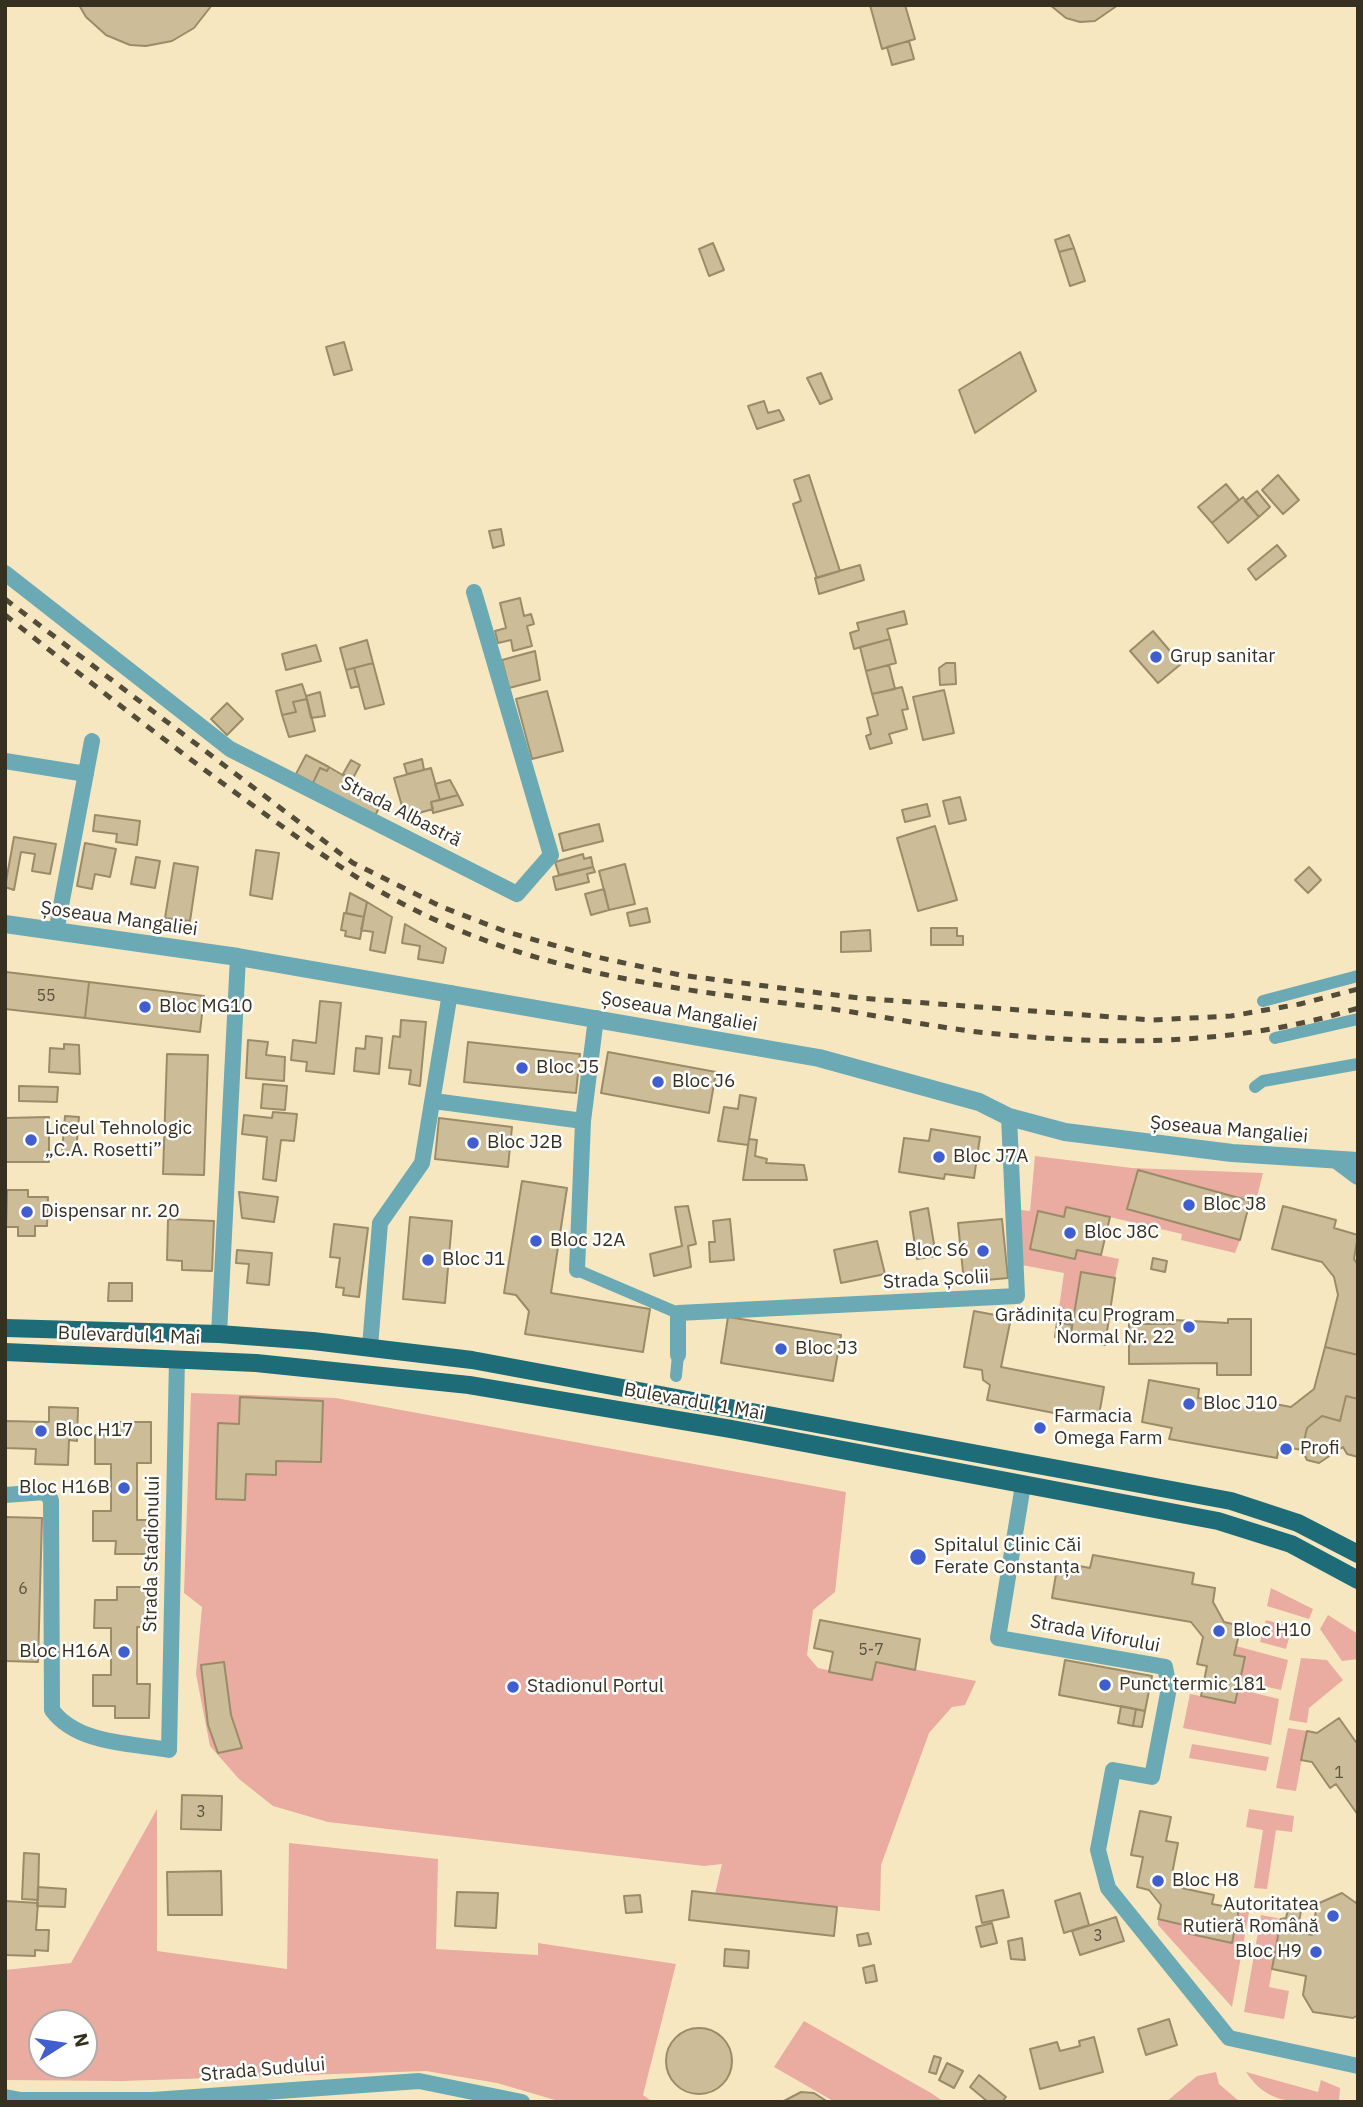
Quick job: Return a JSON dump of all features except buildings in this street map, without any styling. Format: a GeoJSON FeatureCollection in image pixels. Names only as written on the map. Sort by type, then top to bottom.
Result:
{"type":"FeatureCollection","features":[{"type":"Feature","properties":{"kind":"main road","name":"Bulevardul 1 Mai"},"geometry":{"type":"LineString","coordinates":[[5,1328],[219,1334],[370,1347],[551,1374],[1207,1496],[1262,1510],[1298,1523],[1358,1554]]}},
{"type":"Feature","properties":{"kind":"main road","name":"Bulevardul 1 Mai"},"geometry":{"type":"LineString","coordinates":[[5,1352],[317,1367],[468,1385],[717,1427],[1238,1525],[1291,1544],[1358,1580]]}},
{"type":"Feature","properties":{"kind":"street","name":"Strada Albastră"},"geometry":{"type":"LineString","coordinates":[[5,573],[230,749],[517,894],[551,855],[474,592]]}},
{"type":"Feature","properties":{"kind":"street"},"geometry":{"type":"LineString","coordinates":[[57,932],[92,741]]}},
{"type":"Feature","properties":{"kind":"street"},"geometry":{"type":"LineString","coordinates":[[5,761],[86,774]]}},
{"type":"Feature","properties":{"kind":"street","name":"Șoseaua Mangaliei"},"geometry":{"type":"LineString","coordinates":[[5,924],[238,957],[819,1058],[979,1102],[1009,1117],[1065,1132],[1130,1141],[1358,1161]]}},
{"type":"Feature","properties":{"kind":"street"},"geometry":{"type":"LineString","coordinates":[[219,1334],[238,957]]}},
{"type":"Feature","properties":{"kind":"street"},"geometry":{"type":"LineString","coordinates":[[1263,1001],[1358,976]]}},
{"type":"Feature","properties":{"kind":"street"},"geometry":{"type":"LineString","coordinates":[[370,1347],[380,1223],[422,1163],[450,993]]}},
{"type":"Feature","properties":{"kind":"street"},"geometry":{"type":"LineString","coordinates":[[577,1270],[583,1121],[596,1018]]}},
{"type":"Feature","properties":{"kind":"street"},"geometry":{"type":"LineString","coordinates":[[1275,1038],[1358,1019]]}},
{"type":"Feature","properties":{"kind":"street"},"geometry":{"type":"LineString","coordinates":[[1255,1087],[1263,1081],[1358,1064]]}},
{"type":"Feature","properties":{"kind":"street"},"geometry":{"type":"LineString","coordinates":[[434,1101],[583,1121]]}},
{"type":"Feature","properties":{"kind":"street","name":"Strada Școlii"},"geometry":{"type":"LineString","coordinates":[[577,1270],[678,1313],[1017,1296],[1009,1117]]}},
{"type":"Feature","properties":{"kind":"street"},"geometry":{"type":"LineString","coordinates":[[1338,1161],[1358,1176]]}},
{"type":"Feature","properties":{"kind":"street"},"geometry":{"type":"LineString","coordinates":[[676,1376],[678,1313]]}},
{"type":"Feature","properties":{"kind":"street","name":"Strada Stadionului"},"geometry":{"type":"LineString","coordinates":[[5,1495],[46,1492],[51,1500],[52,1710],[62,1725],[84,1735],[169,1750],[177,1359]]}},
{"type":"Feature","properties":{"kind":"street","name":"Strada Viforului"},"geometry":{"type":"LineString","coordinates":[[1023,1485],[998,1638],[1165,1667],[1169,1688],[1152,1777],[1113,1770],[1098,1850],[1108,1888],[1229,2038],[1358,2066]]}},
{"type":"Feature","properties":{"kind":"street","name":"Strada Sudului"},"geometry":{"type":"LineString","coordinates":[[5,2097],[21,2100],[153,2100],[419,2081],[522,2102]]}},
{"type":"Feature","properties":{"kind":"shaded area"},"geometry":{"type":"Polygon","coordinates":[[[1035,1156],[1132,1168],[1263,1173],[1257,1197],[1252,1196],[1250,1201],[1138,1170],[1128,1209],[1240,1240],[1235,1253],[1181,1240],[1182,1234],[1067,1207],[1064,1217],[1038,1212],[1030,1249],[1077,1250],[1119,1259],[1115,1278],[1081,1272],[1072,1325],[1057,1322],[1064,1273],[1022,1265],[1021,1210],[1030,1211],[1035,1156]]]}},
{"type":"Feature","properties":{"kind":"shaded area"},"geometry":{"type":"Polygon","coordinates":[[[191,1393],[336,1398],[846,1492],[835,1592],[813,1610],[807,1655],[818,1668],[872,1679],[876,1662],[976,1681],[965,1705],[952,1707],[929,1733],[881,1865],[880,1911],[715,1894],[722,1864],[704,1866],[328,1822],[273,1806],[239,1779],[210,1746],[196,1674],[202,1607],[184,1593],[191,1393]]]}},
{"type":"Feature","properties":{"kind":"shaded area"},"geometry":{"type":"Polygon","coordinates":[[[1271,1588],[1313,1609],[1309,1619],[1267,1606],[1271,1588]]]}},
{"type":"Feature","properties":{"kind":"shaded area"},"geometry":{"type":"Polygon","coordinates":[[[1328,1615],[1358,1634],[1358,1659],[1342,1661],[1320,1629],[1328,1615]]]}},
{"type":"Feature","properties":{"kind":"shaded area"},"geometry":{"type":"Polygon","coordinates":[[[1266,1620],[1292,1627],[1286,1649],[1260,1642],[1266,1620]]]}},
{"type":"Feature","properties":{"kind":"shaded area"},"geometry":{"type":"Polygon","coordinates":[[[1236,1646],[1288,1660],[1281,1690],[1240,1681],[1245,1657],[1234,1655],[1236,1646]]]}},
{"type":"Feature","properties":{"kind":"shaded area"},"geometry":{"type":"Polygon","coordinates":[[[1301,1658],[1327,1660],[1343,1680],[1309,1708],[1307,1723],[1289,1720],[1301,1658]]]}},
{"type":"Feature","properties":{"kind":"shaded area"},"geometry":{"type":"Polygon","coordinates":[[[1238,1689],[1279,1699],[1271,1745],[1183,1728],[1190,1694],[1235,1703],[1238,1689]]]}},
{"type":"Feature","properties":{"kind":"shaded area"},"geometry":{"type":"Polygon","coordinates":[[[1288,1728],[1307,1731],[1296,1791],[1276,1788],[1288,1728]]]}},
{"type":"Feature","properties":{"kind":"shaded area"},"geometry":{"type":"Polygon","coordinates":[[[1192,1744],[1269,1757],[1266,1771],[1189,1758],[1192,1744]]]}},
{"type":"Feature","properties":{"kind":"shaded area"},"geometry":{"type":"Polygon","coordinates":[[[157,1809],[157,1951],[287,1969],[289,1843],[438,1859],[436,1949],[538,1955],[538,1943],[676,1964],[643,2095],[653,2102],[562,2102],[497,2083],[426,2071],[122,2081],[5,2080],[5,1970],[71,1963],[157,1809]]]}},
{"type":"Feature","properties":{"kind":"shaded area"},"geometry":{"type":"Polygon","coordinates":[[[1249,1809],[1294,1816],[1292,1832],[1276,1830],[1267,1889],[1254,1888],[1263,1830],[1246,1827],[1249,1809]]]}},
{"type":"Feature","properties":{"kind":"shaded area"},"geometry":{"type":"Polygon","coordinates":[[[1239,1909],[1249,1912],[1232,2007],[1158,1925],[1158,1919],[1188,1926],[1187,1933],[1232,1943],[1239,1909]]]}},
{"type":"Feature","properties":{"kind":"shaded area"},"geometry":{"type":"Polygon","coordinates":[[[1261,1915],[1281,1919],[1269,1987],[1289,1991],[1284,2019],[1244,2012],[1261,1915]]]}},
{"type":"Feature","properties":{"kind":"shaded area"},"geometry":{"type":"Polygon","coordinates":[[[804,2021],[944,2102],[835,2102],[774,2067],[804,2021]]]}},
{"type":"Feature","properties":{"kind":"shaded area"},"geometry":{"type":"Polygon","coordinates":[[[1216,2072],[1219,2084],[1240,2102],[1166,2102],[1197,2076],[1216,2072]]]}},
{"type":"Feature","properties":{"kind":"shaded area"},"geometry":{"type":"Polygon","coordinates":[[[1246,2072],[1318,2092],[1321,2080],[1340,2088],[1339,2102],[1297,2102],[1274,2097],[1255,2083],[1246,2072]]]}},
{"type":"Feature","properties":{"kind":"railway"},"geometry":{"type":"LineString","coordinates":[[5,599],[353,863],[442,907],[507,932],[592,956],[680,975],[859,998],[1152,1020],[1231,1016],[1300,1004],[1358,989]]}},
{"type":"Feature","properties":{"kind":"railway"},"geometry":{"type":"LineString","coordinates":[[5,615],[189,758],[341,867],[438,921],[533,956],[681,989],[1026,1037],[1122,1041],[1217,1036],[1311,1021],[1358,1008]]}},
{"type":"Feature","properties":{"kind":"place","name":"Grup sanitar"},"geometry":{"type":"Point","coordinates":[1156,657]}},
{"type":"Feature","properties":{"kind":"place","name":"Bloc MG10"},"geometry":{"type":"Point","coordinates":[145,1007]}},
{"type":"Feature","properties":{"kind":"place","name":"Bloc J5"},"geometry":{"type":"Point","coordinates":[522,1068]}},
{"type":"Feature","properties":{"kind":"place","name":"Bloc J6"},"geometry":{"type":"Point","coordinates":[658,1082]}},
{"type":"Feature","properties":{"kind":"place","name":"Liceul Tehnologic „C.A. Rosetti”"},"geometry":{"type":"Point","coordinates":[31,1140]}},
{"type":"Feature","properties":{"kind":"place","name":"Bloc J2B"},"geometry":{"type":"Point","coordinates":[473,1143]}},
{"type":"Feature","properties":{"kind":"place","name":"Bloc J7A"},"geometry":{"type":"Point","coordinates":[939,1157]}},
{"type":"Feature","properties":{"kind":"place","name":"Bloc J8"},"geometry":{"type":"Point","coordinates":[1189,1205]}},
{"type":"Feature","properties":{"kind":"place","name":"Dispensar nr. 20"},"geometry":{"type":"Point","coordinates":[27,1212]}},
{"type":"Feature","properties":{"kind":"place","name":"Bloc J8C"},"geometry":{"type":"Point","coordinates":[1070,1233]}},
{"type":"Feature","properties":{"kind":"place","name":"Bloc J2A"},"geometry":{"type":"Point","coordinates":[536,1241]}},
{"type":"Feature","properties":{"kind":"place","name":"Bloc S6"},"geometry":{"type":"Point","coordinates":[983,1251]}},
{"type":"Feature","properties":{"kind":"place","name":"Bloc J1"},"geometry":{"type":"Point","coordinates":[428,1260]}},
{"type":"Feature","properties":{"kind":"place","name":"Grădinița cu Program Normal Nr. 22"},"geometry":{"type":"Point","coordinates":[1189,1327]}},
{"type":"Feature","properties":{"kind":"place","name":"Bloc J3"},"geometry":{"type":"Point","coordinates":[781,1349]}},
{"type":"Feature","properties":{"kind":"place","name":"Bloc J10"},"geometry":{"type":"Point","coordinates":[1189,1404]}},
{"type":"Feature","properties":{"kind":"place","name":"Farmacia Omega Farm"},"geometry":{"type":"Point","coordinates":[1040,1428]}},
{"type":"Feature","properties":{"kind":"place","name":"Bloc H17"},"geometry":{"type":"Point","coordinates":[41,1431]}},
{"type":"Feature","properties":{"kind":"place","name":"Profi"},"geometry":{"type":"Point","coordinates":[1286,1449]}},
{"type":"Feature","properties":{"kind":"place","name":"Bloc H16B"},"geometry":{"type":"Point","coordinates":[124,1488]}},
{"type":"Feature","properties":{"kind":"place","name":"Spitalul Clinic Căi Ferate Constanța"},"geometry":{"type":"Point","coordinates":[918,1557]}},
{"type":"Feature","properties":{"kind":"place","name":"Bloc H10"},"geometry":{"type":"Point","coordinates":[1219,1631]}},
{"type":"Feature","properties":{"kind":"place","name":"Bloc H16A"},"geometry":{"type":"Point","coordinates":[124,1652]}},
{"type":"Feature","properties":{"kind":"place","name":"Punct termic 181"},"geometry":{"type":"Point","coordinates":[1105,1685]}},
{"type":"Feature","properties":{"kind":"place","name":"Stadionul Portul"},"geometry":{"type":"Point","coordinates":[513,1687]}},
{"type":"Feature","properties":{"kind":"place","name":"Bloc H8"},"geometry":{"type":"Point","coordinates":[1158,1881]}},
{"type":"Feature","properties":{"kind":"place","name":"Autoritatea Rutieră Română"},"geometry":{"type":"Point","coordinates":[1333,1916]}},
{"type":"Feature","properties":{"kind":"place","name":"Bloc H9"},"geometry":{"type":"Point","coordinates":[1316,1952]}}]}
